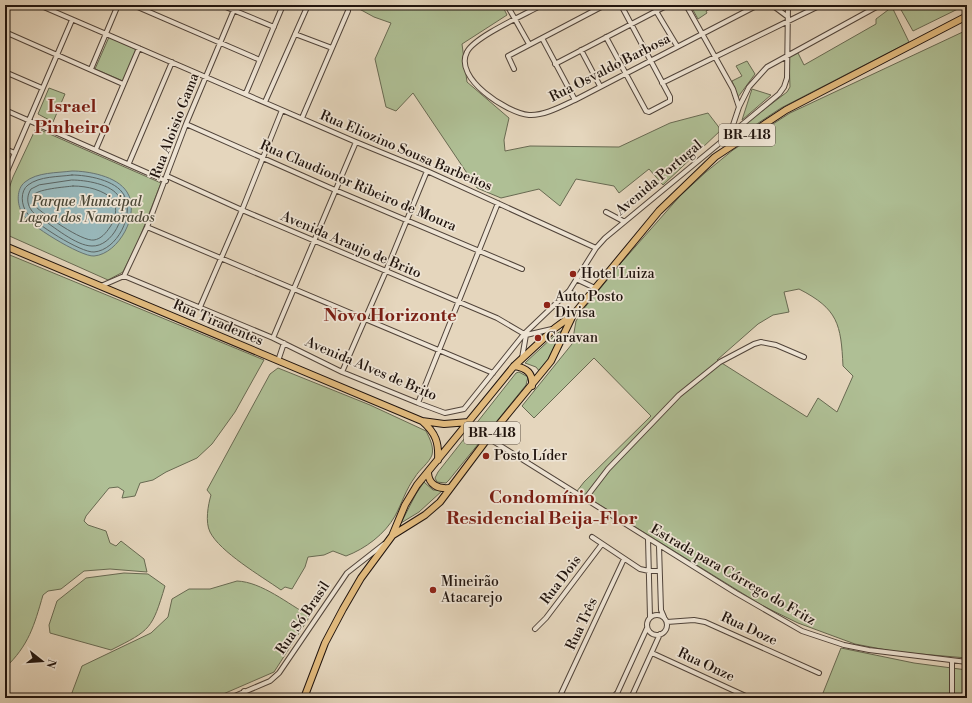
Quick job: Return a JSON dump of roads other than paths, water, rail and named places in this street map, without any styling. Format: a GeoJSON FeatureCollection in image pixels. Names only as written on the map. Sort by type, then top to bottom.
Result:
{"type":"FeatureCollection","features":[{"type":"Feature","properties":{"kind":"main road","name":"BR-418"},"geometry":{"type":"LineString","coordinates":[[304,698],[325,643],[343,609],[361,578],[392,536],[405,505],[417,485],[514,366],[555,328],[574,314],[659,211],[715,157],[786,110],[967,16]]}},
{"type":"Feature","properties":{"kind":"main road","name":"Rua Tiradentes"},"geometry":{"type":"LineString","coordinates":[[6,245],[422,421],[444,424],[469,422]]}},
{"type":"Feature","properties":{"kind":"main road","name":"BR-418"},"geometry":{"type":"LineString","coordinates":[[392,536],[440,502],[488,438],[552,361],[574,314]]}},
{"type":"Feature","properties":{"kind":"main road"},"geometry":{"type":"LineString","coordinates":[[514,366],[526,369],[530,373],[532,378],[532,386]]}},
{"type":"Feature","properties":{"kind":"main road","name":"Rua Tiradentes"},"geometry":{"type":"LineString","coordinates":[[422,421],[432,430],[437,439],[438,460]]}},
{"type":"Feature","properties":{"kind":"main road"},"geometry":{"type":"LineString","coordinates":[[428,473],[428,480],[433,484],[443,488],[449,488]]}},
{"type":"Feature","properties":{"kind":"street","name":"Rua Eliozino Sousa Barbeitos"},"geometry":{"type":"LineString","coordinates":[[39,5],[356,142],[427,171],[596,248]]}},
{"type":"Feature","properties":{"kind":"street"},"geometry":{"type":"LineString","coordinates":[[91,69],[118,5]]}},
{"type":"Feature","properties":{"kind":"street"},"geometry":{"type":"LineString","coordinates":[[133,5],[260,60]]}},
{"type":"Feature","properties":{"kind":"street"},"geometry":{"type":"LineString","coordinates":[[221,5],[274,27]]}},
{"type":"Feature","properties":{"kind":"street","name":"Rua Aloisio Gama"},"geometry":{"type":"LineString","coordinates":[[124,276],[147,227],[186,124],[236,5]]}},
{"type":"Feature","properties":{"kind":"street"},"geometry":{"type":"LineString","coordinates":[[246,94],[283,5]]}},
{"type":"Feature","properties":{"kind":"street"},"geometry":{"type":"LineString","coordinates":[[265,102],[308,5]]}},
{"type":"Feature","properties":{"kind":"street"},"geometry":{"type":"LineString","coordinates":[[507,5],[529,44]]}},
{"type":"Feature","properties":{"kind":"street"},"geometry":{"type":"LineString","coordinates":[[516,20],[542,5]]}},
{"type":"Feature","properties":{"kind":"street"},"geometry":{"type":"LineString","coordinates":[[514,68],[508,56],[605,5]]}},
{"type":"Feature","properties":{"kind":"street"},"geometry":{"type":"LineString","coordinates":[[606,37],[646,111],[649,112],[670,101],[670,97],[621,5]]}},
{"type":"Feature","properties":{"kind":"street"},"geometry":{"type":"LineString","coordinates":[[555,64],[668,5]]}},
{"type":"Feature","properties":{"kind":"street"},"geometry":{"type":"LineString","coordinates":[[686,5],[733,89],[739,107]]}},
{"type":"Feature","properties":{"kind":"street","name":"Rua Osvaldo Barbosa"},"geometry":{"type":"LineString","coordinates":[[516,20],[476,43],[467,51],[465,60],[469,75],[477,85],[499,102],[520,113],[530,115],[542,113],[575,100],[758,5]]}},
{"type":"Feature","properties":{"kind":"street"},"geometry":{"type":"LineString","coordinates":[[772,5],[788,17]]}},
{"type":"Feature","properties":{"kind":"street"},"geometry":{"type":"LineString","coordinates":[[787,56],[788,5]]}},
{"type":"Feature","properties":{"kind":"street"},"geometry":{"type":"LineString","coordinates":[[662,82],[787,23],[820,5]]}},
{"type":"Feature","properties":{"kind":"street"},"geometry":{"type":"LineString","coordinates":[[731,132],[739,107],[749,87],[758,76],[776,60],[787,56],[880,5]]}},
{"type":"Feature","properties":{"kind":"street"},"geometry":{"type":"LineString","coordinates":[[302,118],[348,11]]}},
{"type":"Feature","properties":{"kind":"street"},"geometry":{"type":"LineString","coordinates":[[656,11],[677,46]]}},
{"type":"Feature","properties":{"kind":"street"},"geometry":{"type":"LineString","coordinates":[[5,176],[56,53],[72,20]]}},
{"type":"Feature","properties":{"kind":"street"},"geometry":{"type":"LineString","coordinates":[[5,32],[124,84]]}},
{"type":"Feature","properties":{"kind":"street"},"geometry":{"type":"LineString","coordinates":[[295,34],[332,48]]}},
{"type":"Feature","properties":{"kind":"street"},"geometry":{"type":"LineString","coordinates":[[542,38],[575,100]]}},
{"type":"Feature","properties":{"kind":"street"},"geometry":{"type":"LineString","coordinates":[[96,149],[139,48]]}},
{"type":"Feature","properties":{"kind":"street"},"geometry":{"type":"LineString","coordinates":[[581,50],[600,86]]}},
{"type":"Feature","properties":{"kind":"street","name":"Avenida Portugal"},"geometry":{"type":"LineString","coordinates":[[596,248],[623,221],[779,94],[784,87],[787,78],[787,56]]}},
{"type":"Feature","properties":{"kind":"street"},"geometry":{"type":"LineString","coordinates":[[129,163],[172,62]]}},
{"type":"Feature","properties":{"kind":"street"},"geometry":{"type":"LineString","coordinates":[[5,72],[42,88]]}},
{"type":"Feature","properties":{"kind":"street","name":"Avenida Araujo de Brito"},"geometry":{"type":"LineString","coordinates":[[5,110],[460,302],[497,318],[525,334]]}},
{"type":"Feature","properties":{"kind":"street"},"geometry":{"type":"LineString","coordinates":[[200,307],[264,158],[282,110]]}},
{"type":"Feature","properties":{"kind":"street","name":"Rua Claudionor Ribeiro de Moura"},"geometry":{"type":"LineString","coordinates":[[186,124],[335,190],[481,250],[522,269]]}},
{"type":"Feature","properties":{"kind":"street"},"geometry":{"type":"LineString","coordinates":[[273,338],[313,240],[356,142]]}},
{"type":"Feature","properties":{"kind":"street"},"geometry":{"type":"LineString","coordinates":[[5,149],[15,153]]}},
{"type":"Feature","properties":{"kind":"street"},"geometry":{"type":"LineString","coordinates":[[342,372],[408,220],[427,171]]}},
{"type":"Feature","properties":{"kind":"street"},"geometry":{"type":"LineString","coordinates":[[418,403],[481,250],[498,203]]}},
{"type":"Feature","properties":{"kind":"street"},"geometry":{"type":"LineString","coordinates":[[606,212],[623,221]]}},
{"type":"Feature","properties":{"kind":"street"},"geometry":{"type":"LineString","coordinates":[[147,227],[493,372]]}},
{"type":"Feature","properties":{"kind":"street","name":"Avenida Alves de Brito"},"geometry":{"type":"LineString","coordinates":[[124,276],[273,338],[342,372],[446,413],[464,409],[525,334],[569,291],[596,248]]}},
{"type":"Feature","properties":{"kind":"street"},"geometry":{"type":"LineString","coordinates":[[101,286],[124,276]]}},
{"type":"Feature","properties":{"kind":"street"},"geometry":{"type":"LineString","coordinates":[[576,279],[595,288]]}},
{"type":"Feature","properties":{"kind":"street"},"geometry":{"type":"LineString","coordinates":[[569,291],[584,302]]}},
{"type":"Feature","properties":{"kind":"street"},"geometry":{"type":"LineString","coordinates":[[522,358],[525,334],[555,328]]}},
{"type":"Feature","properties":{"kind":"street"},"geometry":{"type":"LineString","coordinates":[[584,498],[608,469],[679,395],[720,362],[748,347],[761,342],[776,345],[804,357]]}},
{"type":"Feature","properties":{"kind":"street"},"geometry":{"type":"LineString","coordinates":[[278,361],[284,343]]}},
{"type":"Feature","properties":{"kind":"street","name":"Estrada para Córrego do Fritz"},"geometry":{"type":"LineString","coordinates":[[488,438],[659,546],[802,631],[844,645],[869,650],[967,662]]}},
{"type":"Feature","properties":{"kind":"street"},"geometry":{"type":"LineString","coordinates":[[592,537],[640,569],[659,571]]}},
{"type":"Feature","properties":{"kind":"street"},"geometry":{"type":"LineString","coordinates":[[624,698],[616,696],[647,628],[650,617],[648,539]]}},
{"type":"Feature","properties":{"kind":"street","name":"Rua Só Brasil"},"geometry":{"type":"LineString","coordinates":[[230,698],[270,681],[279,673],[347,573],[388,541]]}},
{"type":"Feature","properties":{"kind":"street","name":"Rua Dois"},"geometry":{"type":"LineString","coordinates":[[535,629],[546,618],[602,544]]}},
{"type":"Feature","properties":{"kind":"street"},"geometry":{"type":"LineString","coordinates":[[631,698],[660,634],[666,628],[667,622],[661,610],[659,546]]}},
{"type":"Feature","properties":{"kind":"street","name":"Rua Três"},"geometry":{"type":"LineString","coordinates":[[559,698],[624,559]]}},
{"type":"Feature","properties":{"kind":"street"},"geometry":{"type":"LineString","coordinates":[[650,617],[657,614],[664,617]]}},
{"type":"Feature","properties":{"kind":"street","name":"Rua Doze"},"geometry":{"type":"LineString","coordinates":[[667,622],[694,620],[705,622],[819,673]]}},
{"type":"Feature","properties":{"kind":"street"},"geometry":{"type":"LineString","coordinates":[[647,628],[652,633],[660,634]]}},
{"type":"Feature","properties":{"kind":"street","name":"Rua Onze"},"geometry":{"type":"LineString","coordinates":[[652,653],[750,698]]}},
{"type":"Feature","properties":{"kind":"street"},"geometry":{"type":"LineString","coordinates":[[952,661],[952,698]]}},
{"type":"Feature","properties":{"kind":"street"},"geometry":{"type":"LineString","coordinates":[[244,691],[247,698]]}},
{"type":"Feature","properties":{"kind":"water"},"geometry":{"type":"Polygon","coordinates":[[[72,171],[94,173],[109,178],[127,192],[131,201],[129,221],[125,231],[112,248],[103,254],[94,256],[87,255],[67,246],[44,232],[26,218],[20,209],[18,197],[20,189],[25,182],[35,176],[72,171]]]}},
{"type":"Feature","properties":{"kind":"place","name":"Hotel Luiza"},"geometry":{"type":"Point","coordinates":[573,274]}},
{"type":"Feature","properties":{"kind":"place","name":"Auto Posto Divisa"},"geometry":{"type":"Point","coordinates":[547,305]}},
{"type":"Feature","properties":{"kind":"place","name":"Caravan"},"geometry":{"type":"Point","coordinates":[538,338]}},
{"type":"Feature","properties":{"kind":"place","name":"Posto Líder"},"geometry":{"type":"Point","coordinates":[486,456]}},
{"type":"Feature","properties":{"kind":"place","name":"Mineirão Atacarejo"},"geometry":{"type":"Point","coordinates":[433,590]}},
{"type":"Feature","properties":{"kind":"district","name":"Israel Pinheiro"},"geometry":{"type":"Point","coordinates":[72,116]}},
{"type":"Feature","properties":{"kind":"district","name":"Novo Horizonte"},"geometry":{"type":"Point","coordinates":[390,315]}},
{"type":"Feature","properties":{"kind":"district","name":"Condomínio Residencial Beija-Flor"},"geometry":{"type":"Point","coordinates":[542,507]}},
{"type":"Feature","properties":{"kind":"park label","name":"Parque Municipal Lagoa dos Namorados"},"geometry":{"type":"Point","coordinates":[87,210]}}]}
